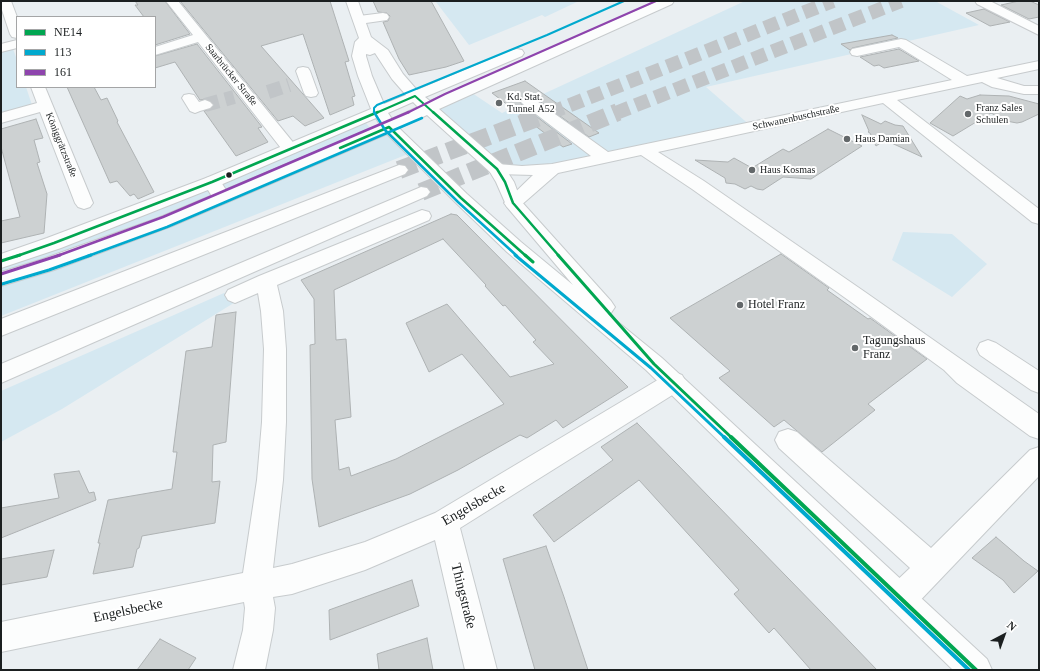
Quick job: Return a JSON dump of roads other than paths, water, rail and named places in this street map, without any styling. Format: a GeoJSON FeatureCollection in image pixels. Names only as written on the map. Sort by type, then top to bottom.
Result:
{"type":"FeatureCollection","features":[{"type":"Feature","properties":{"kind":"main road"},"geometry":{"type":"LineString","coordinates":[[5,1],[16,31]]}},
{"type":"Feature","properties":{"kind":"main road","name":"Saarbrücker Straße"},"geometry":{"type":"LineString","coordinates":[[172,1],[290,149]]}},
{"type":"Feature","properties":{"kind":"main road"},"geometry":{"type":"LineString","coordinates":[[352,1],[382,88],[388,95],[408,99],[429,109],[496,169],[504,182],[513,203],[538,234],[654,364]]}},
{"type":"Feature","properties":{"kind":"main road"},"geometry":{"type":"LineString","coordinates":[[1,261],[54,243],[212,182],[636,1]]}},
{"type":"Feature","properties":{"kind":"main road"},"geometry":{"type":"LineString","coordinates":[[1,279],[47,265],[165,222],[389,127],[668,1]]}},
{"type":"Feature","properties":{"kind":"main road"},"geometry":{"type":"LineString","coordinates":[[988,2],[1039,31]]}},
{"type":"Feature","properties":{"kind":"main road"},"geometry":{"type":"LineString","coordinates":[[359,20],[383,17]]}},
{"type":"Feature","properties":{"kind":"main road"},"geometry":{"type":"LineString","coordinates":[[156,51],[201,37]]}},
{"type":"Feature","properties":{"kind":"main road"},"geometry":{"type":"LineString","coordinates":[[366,38],[362,42],[360,56],[365,76],[379,110],[389,127],[461,198],[514,247],[674,382],[976,670]]}},
{"type":"Feature","properties":{"kind":"main road"},"geometry":{"type":"LineString","coordinates":[[857,52],[901,43],[964,81]]}},
{"type":"Feature","properties":{"kind":"main road"},"geometry":{"type":"LineString","coordinates":[[1,48],[16,44]]}},
{"type":"Feature","properties":{"kind":"main road","name":"Schwanenbuschstraße"},"geometry":{"type":"LineString","coordinates":[[496,169],[522,171],[552,169],[1039,65]]}},
{"type":"Feature","properties":{"kind":"main road"},"geometry":{"type":"LineString","coordinates":[[984,77],[997,84],[1024,90],[1039,90]]}},
{"type":"Feature","properties":{"kind":"main road","name":"Königgrätzstraße"},"geometry":{"type":"LineString","coordinates":[[38,88],[44,106],[84,203]]}},
{"type":"Feature","properties":{"kind":"main road"},"geometry":{"type":"LineString","coordinates":[[189,98],[195,108],[205,105]]}},
{"type":"Feature","properties":{"kind":"main road"},"geometry":{"type":"LineString","coordinates":[[886,98],[1039,218]]}},
{"type":"Feature","properties":{"kind":"main road"},"geometry":{"type":"LineString","coordinates":[[529,102],[605,158]]}},
{"type":"Feature","properties":{"kind":"main road"},"geometry":{"type":"LineString","coordinates":[[1,118],[44,106]]}},
{"type":"Feature","properties":{"kind":"main road"},"geometry":{"type":"LineString","coordinates":[[644,150],[692,181],[864,302],[1039,428]]}},
{"type":"Feature","properties":{"kind":"main road","name":"Schwanenbuschstraße"},"geometry":{"type":"LineString","coordinates":[[513,203],[552,169]]}},
{"type":"Feature","properties":{"kind":"main road"},"geometry":{"type":"LineString","coordinates":[[1,328],[399,170]]}},
{"type":"Feature","properties":{"kind":"main road"},"geometry":{"type":"LineString","coordinates":[[212,182],[222,198]]}},
{"type":"Feature","properties":{"kind":"main road"},"geometry":{"type":"LineString","coordinates":[[1,374],[421,192]]}},
{"type":"Feature","properties":{"kind":"main road"},"geometry":{"type":"LineString","coordinates":[[235,295],[422,216]]}},
{"type":"Feature","properties":{"kind":"main road"},"geometry":{"type":"LineString","coordinates":[[249,670],[259,623],[260,608],[256,584],[270,480],[274,422],[275,349],[272,311],[266,281]]}},
{"type":"Feature","properties":{"kind":"main road"},"geometry":{"type":"LineString","coordinates":[[988,349],[1039,383]]}},
{"type":"Feature","properties":{"kind":"main road","name":"Engelsbecke"},"geometry":{"type":"LineString","coordinates":[[1,637],[256,584],[292,579],[365,556],[445,522],[674,382]]}},
{"type":"Feature","properties":{"kind":"main road"},"geometry":{"type":"LineString","coordinates":[[788,440],[930,567]]}},
{"type":"Feature","properties":{"kind":"main road"},"geometry":{"type":"LineString","coordinates":[[901,598],[1039,458]]}},
{"type":"Feature","properties":{"kind":"main road","name":"Thingstraße"},"geometry":{"type":"LineString","coordinates":[[445,522],[481,670]]}},
{"type":"Feature","properties":{"kind":"tunnel"},"geometry":{"type":"LineString","coordinates":[[550,113],[833,1]]}},
{"type":"Feature","properties":{"kind":"tunnel"},"geometry":{"type":"LineString","coordinates":[[616,113],[901,1]]}},
{"type":"Feature","properties":{"kind":"tunnel"},"geometry":{"type":"LineString","coordinates":[[268,92],[289,85]]}},
{"type":"Feature","properties":{"kind":"tunnel"},"geometry":{"type":"LineString","coordinates":[[205,105],[234,97]]}},
{"type":"Feature","properties":{"kind":"tunnel"},"geometry":{"type":"LineString","coordinates":[[399,170],[553,112]]}},
{"type":"Feature","properties":{"kind":"tunnel"},"geometry":{"type":"LineString","coordinates":[[421,192],[618,112]]}},
{"type":"Feature","properties":{"kind":"place","name":"Kd. Stat. Tunnel A52"},"geometry":{"type":"Point","coordinates":[499,103]}},
{"type":"Feature","properties":{"kind":"place","name":"Franz Sales Schulen"},"geometry":{"type":"Point","coordinates":[968,114]}},
{"type":"Feature","properties":{"kind":"place","name":"Haus Damian"},"geometry":{"type":"Point","coordinates":[847,139]}},
{"type":"Feature","properties":{"kind":"place","name":"Haus Kosmas"},"geometry":{"type":"Point","coordinates":[752,170]}},
{"type":"Feature","properties":{"kind":"place","name":"Hotel Franz"},"geometry":{"type":"Point","coordinates":[740,305]}},
{"type":"Feature","properties":{"kind":"place","name":"Tagungshaus Franz"},"geometry":{"type":"Point","coordinates":[855,348]}}]}
